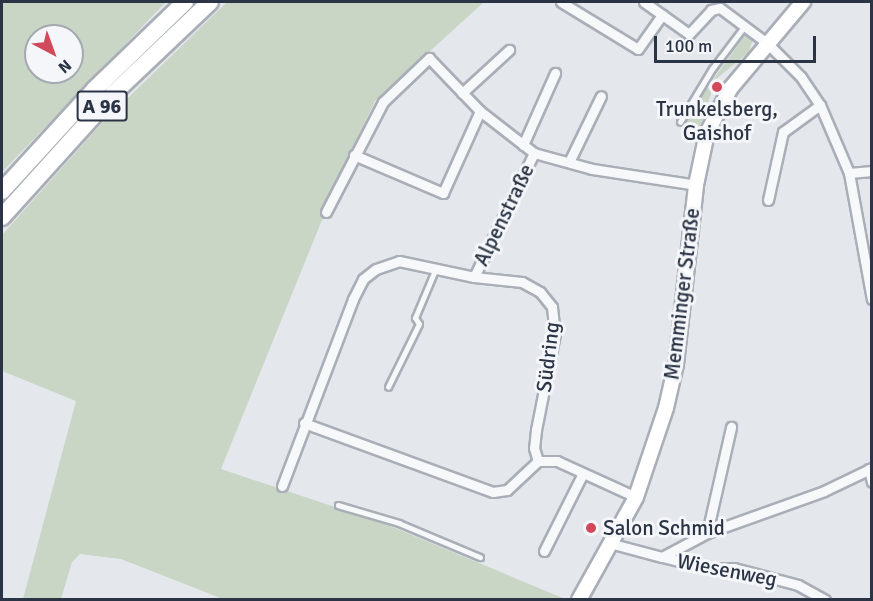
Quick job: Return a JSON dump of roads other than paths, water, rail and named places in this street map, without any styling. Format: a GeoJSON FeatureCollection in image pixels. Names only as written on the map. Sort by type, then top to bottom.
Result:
{"type":"FeatureCollection","features":[{"type":"Feature","properties":{"kind":"highway","name":"A 96"},"geometry":{"type":"LineString","coordinates":[[2,191],[95,89],[185,2]]}},
{"type":"Feature","properties":{"kind":"highway","name":"A 96"},"geometry":{"type":"LineString","coordinates":[[2,217],[114,93],[210,2]]}},
{"type":"Feature","properties":{"kind":"street"},"geometry":{"type":"LineString","coordinates":[[561,2],[638,49],[662,15]]}},
{"type":"Feature","properties":{"kind":"street"},"geometry":{"type":"LineString","coordinates":[[644,2],[689,34],[711,10],[720,8],[745,25],[789,63],[820,105],[849,173],[872,299]]}},
{"type":"Feature","properties":{"kind":"street","name":"Memminger Straße"},"geometry":{"type":"LineString","coordinates":[[579,600],[613,544],[636,497],[676,364],[696,185],[712,119],[730,89],[803,2]]}},
{"type":"Feature","properties":{"kind":"street"},"geometry":{"type":"LineString","coordinates":[[462,93],[509,50]]}},
{"type":"Feature","properties":{"kind":"street","name":"Alpenstraße"},"geometry":{"type":"LineString","coordinates":[[326,212],[383,102],[429,58],[480,111],[534,153],[592,169],[696,185]]}},
{"type":"Feature","properties":{"kind":"street","name":"Alpenstraße"},"geometry":{"type":"LineString","coordinates":[[523,145],[555,73]]}},
{"type":"Feature","properties":{"kind":"street","name":"Alpenstraße"},"geometry":{"type":"LineString","coordinates":[[569,162],[601,96]]}},
{"type":"Feature","properties":{"kind":"street"},"geometry":{"type":"LineString","coordinates":[[768,200],[783,132],[820,105]]}},
{"type":"Feature","properties":{"kind":"street"},"geometry":{"type":"LineString","coordinates":[[354,155],[443,193],[480,111]]}},
{"type":"Feature","properties":{"kind":"street","name":"Alpenstraße"},"geometry":{"type":"LineString","coordinates":[[474,277],[534,153]]}},
{"type":"Feature","properties":{"kind":"street"},"geometry":{"type":"LineString","coordinates":[[849,173],[872,171]]}},
{"type":"Feature","properties":{"kind":"street","name":"Südring"},"geometry":{"type":"LineString","coordinates":[[282,486],[304,423],[363,279],[376,269],[399,261],[474,277],[522,282],[540,292],[552,307],[555,334],[536,430],[538,461]]}},
{"type":"Feature","properties":{"kind":"street"},"geometry":{"type":"LineString","coordinates":[[304,423],[494,492],[507,490],[538,461],[557,461],[636,497]]}},
{"type":"Feature","properties":{"kind":"street"},"geometry":{"type":"LineString","coordinates":[[707,533],[731,427]]}},
{"type":"Feature","properties":{"kind":"street"},"geometry":{"type":"LineString","coordinates":[[662,557],[707,533],[824,491],[870,469],[872,482]]}},
{"type":"Feature","properties":{"kind":"street"},"geometry":{"type":"LineString","coordinates":[[544,552],[583,473]]}},
{"type":"Feature","properties":{"kind":"street","name":"Wiesenweg"},"geometry":{"type":"LineString","coordinates":[[613,544],[707,568],[734,568],[798,585],[825,600]]}},
{"type":"Feature","properties":{"kind":"lane"},"geometry":{"type":"LineString","coordinates":[[680,123],[706,77],[745,25]]}},
{"type":"Feature","properties":{"kind":"lane"},"geometry":{"type":"LineString","coordinates":[[388,387],[419,324],[415,318],[436,268]]}},
{"type":"Feature","properties":{"kind":"lane"},"geometry":{"type":"LineString","coordinates":[[338,505],[399,523],[480,557]]}},
{"type":"Feature","properties":{"kind":"place","name":"Trunkelsberg, Gaishof"},"geometry":{"type":"Point","coordinates":[717,87]}},
{"type":"Feature","properties":{"kind":"place","name":"Salon Schmid"},"geometry":{"type":"Point","coordinates":[591,528]}}]}
